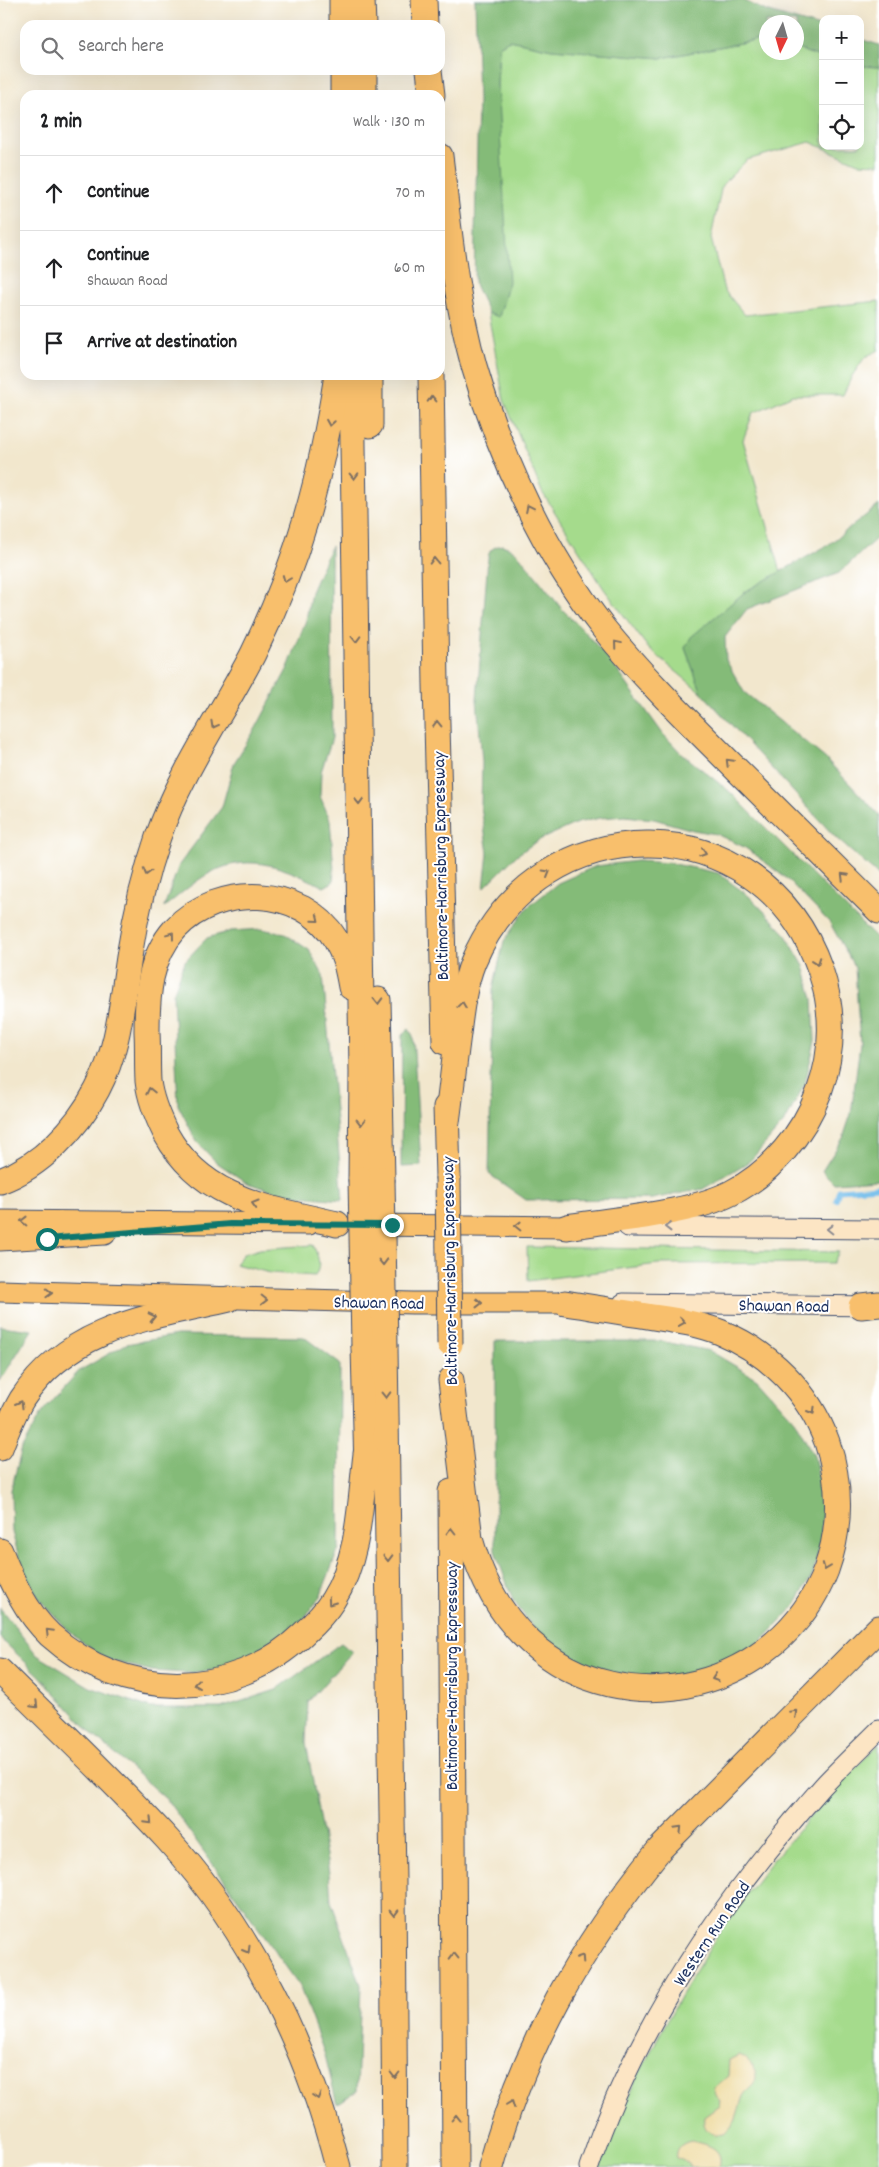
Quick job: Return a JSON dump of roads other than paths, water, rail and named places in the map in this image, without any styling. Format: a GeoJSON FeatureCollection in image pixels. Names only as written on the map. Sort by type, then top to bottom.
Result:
{"type":"FeatureCollection","features":[{"type":"Feature","properties":{"kind":"highway"},"geometry":{"type":"LineString","coordinates":[[342,0],[342,20]]}},
{"type":"Feature","properties":{"kind":"highway"},"geometry":{"type":"LineString","coordinates":[[362,0],[363,20]]}},
{"type":"Feature","properties":{"kind":"highway"},"geometry":{"type":"LineString","coordinates":[[424,0],[425,20]]}},
{"type":"Feature","properties":{"kind":"highway"},"geometry":{"type":"LineString","coordinates":[[343,75],[344,90]]}},
{"type":"Feature","properties":{"kind":"highway"},"geometry":{"type":"LineString","coordinates":[[364,75],[364,90]]}},
{"type":"Feature","properties":{"kind":"highway"},"geometry":{"type":"LineString","coordinates":[[426,90],[427,75]]}},
{"type":"Feature","properties":{"kind":"highway"},"geometry":{"type":"LineString","coordinates":[[428,75],[431,90]]}},
{"type":"Feature","properties":{"kind":"highway"},"geometry":{"type":"LineString","coordinates":[[445,197],[455,280],[474,365],[500,443],[538,526],[566,574],[603,627],[653,686],[879,911]]}},
{"type":"Feature","properties":{"kind":"highway"},"geometry":{"type":"LineString","coordinates":[[0,1181],[36,1161],[58,1142],[80,1117],[96,1091],[110,1062],[118,1031],[137,908],[150,859],[176,796],[252,654],[279,597],[297,550],[320,471],[336,380]]}},
{"type":"Feature","properties":{"kind":"highway"},"geometry":{"type":"LineString","coordinates":[[352,380],[362,1073]]}},
{"type":"Feature","properties":{"kind":"highway"},"geometry":{"type":"LineString","coordinates":[[370,380],[371,1179],[374,1347],[393,1882],[395,2167]]}},
{"type":"Feature","properties":{"kind":"highway","name":"Baltimore-Harrisburg Expressway"},"geometry":{"type":"LineString","coordinates":[[432,380],[436,684],[447,1122],[451,1380],[451,1738],[456,2065],[455,2167]]}},
{"type":"Feature","properties":{"kind":"highway"},"geometry":{"type":"LineString","coordinates":[[447,1122],[465,986],[473,964],[483,941],[498,917],[519,894],[543,874],[590,852],[636,843],[661,844],[685,847],[727,862],[750,875],[770,891],[801,929],[815,954],[830,1006],[832,1029],[829,1056],[814,1104],[802,1126],[770,1165],[750,1182],[731,1194],[673,1210],[567,1227]]}},
{"type":"Feature","properties":{"kind":"highway"},"geometry":{"type":"LineString","coordinates":[[337,1224],[254,1204],[235,1198],[214,1186],[197,1173],[170,1141],[159,1121],[148,1082],[147,1000],[152,973],[163,946],[176,928],[192,915],[213,904],[238,897],[257,895],[273,898],[303,909],[320,922],[336,939],[346,959],[362,1073],[371,1179]]}},
{"type":"Feature","properties":{"kind":"highway"},"geometry":{"type":"LineString","coordinates":[[0,1448],[22,1400],[56,1361],[78,1345],[100,1333],[134,1321],[229,1299]]}},
{"type":"Feature","properties":{"kind":"highway"},"geometry":{"type":"LineString","coordinates":[[451,1380],[470,1539],[475,1557],[493,1596],[509,1621],[531,1643],[548,1656],[578,1672],[619,1686],[642,1689],[695,1684],[720,1677],[762,1654],[796,1622],[812,1601],[831,1556],[836,1534],[836,1483],[832,1458],[822,1430],[810,1407],[795,1386],[778,1368],[760,1354],[720,1332],[690,1323],[565,1303]]}},
{"type":"Feature","properties":{"kind":"highway"},"geometry":{"type":"LineString","coordinates":[[0,1551],[18,1594],[32,1615],[49,1634],[67,1649],[92,1664],[116,1675],[136,1681],[163,1685],[186,1685],[230,1678],[276,1656],[313,1624],[332,1602],[345,1578],[355,1547],[366,1454],[374,1347]]}},
{"type":"Feature","properties":{"kind":"highway"},"geometry":{"type":"LineString","coordinates":[[366,1454],[376,1671],[393,1882]]}},
{"type":"Feature","properties":{"kind":"highway"},"geometry":{"type":"LineString","coordinates":[[491,2167],[500,2134],[524,2069],[554,2004],[586,1949],[628,1888],[673,1836],[879,1628]]}},
{"type":"Feature","properties":{"kind":"highway"},"geometry":{"type":"LineString","coordinates":[[0,1671],[169,1842],[206,1888],[237,1932],[265,1979],[297,2046],[312,2082],[338,2167]]}},
{"type":"Feature","properties":{"kind":"main road"},"geometry":{"type":"LineString","coordinates":[[0,1221],[879,1229]]}},
{"type":"Feature","properties":{"kind":"main road"},"geometry":{"type":"LineString","coordinates":[[0,1240],[62,1238],[230,1224]]}},
{"type":"Feature","properties":{"kind":"main road","name":"Shawan Road"},"geometry":{"type":"LineString","coordinates":[[0,1291],[412,1303],[873,1305]]}},
{"type":"Feature","properties":{"kind":"main road","name":"Western Run Road"},"geometry":{"type":"LineString","coordinates":[[589,2167],[611,2111],[648,2032],[723,1910],[765,1854],[818,1792],[879,1730]]}},
{"type":"Feature","properties":{"kind":"waterway"},"geometry":{"type":"LineString","coordinates":[[836,1200],[839,1190],[879,1187]]}}]}
